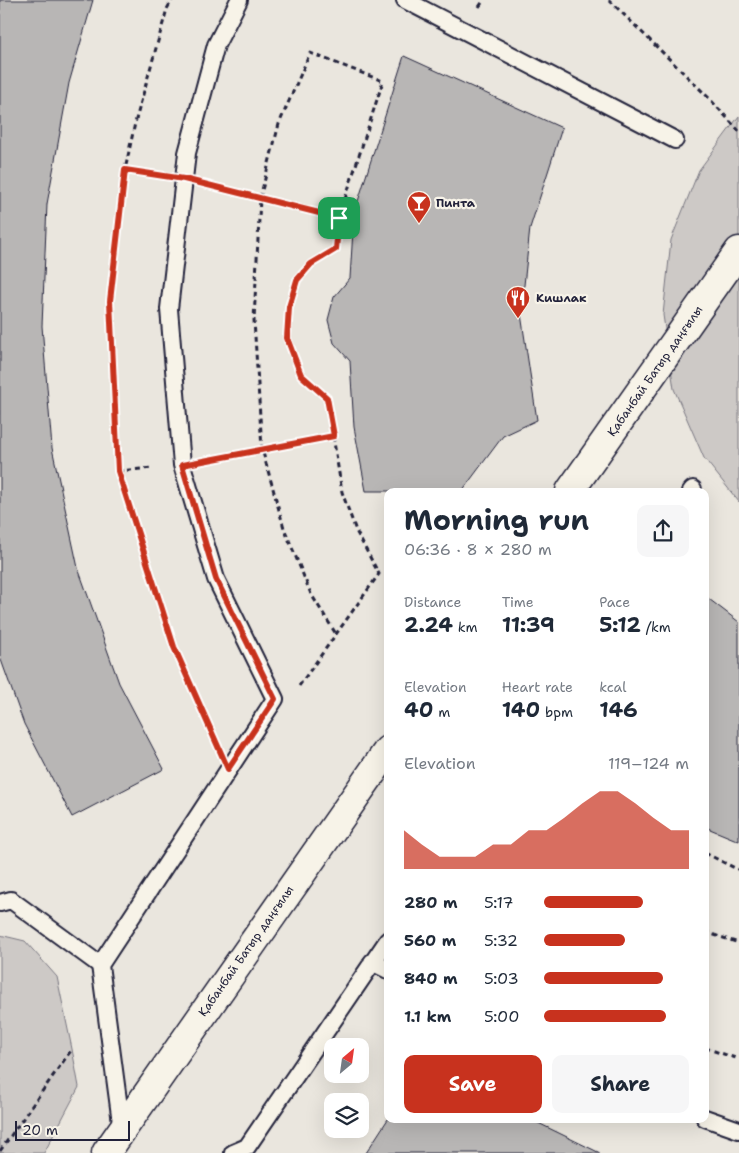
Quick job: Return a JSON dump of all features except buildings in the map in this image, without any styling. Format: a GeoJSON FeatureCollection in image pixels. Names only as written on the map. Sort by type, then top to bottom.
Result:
{"type":"FeatureCollection","features":[{"type":"Feature","properties":{"kind":"main road","name":"Қабанбай Батыр даңғылы"},"geometry":{"type":"LineString","coordinates":[[572,488],[739,251]]}},
{"type":"Feature","properties":{"kind":"main road","name":"Қабанбай Батыр даңғылы"},"geometry":{"type":"LineString","coordinates":[[106,1153],[384,756]]}},
{"type":"Feature","properties":{"kind":"lane"},"geometry":{"type":"LineString","coordinates":[[122,1130],[100,965],[275,699],[216,579],[182,465],[169,309],[187,152],[216,45],[239,0]]}},
{"type":"Feature","properties":{"kind":"lane"},"geometry":{"type":"LineString","coordinates":[[405,0],[675,140]]}},
{"type":"Feature","properties":{"kind":"lane"},"geometry":{"type":"LineString","coordinates":[[0,903],[11,900],[100,965]]}},
{"type":"Feature","properties":{"kind":"lane"},"geometry":{"type":"LineString","coordinates":[[247,1151],[384,946]]}},
{"type":"Feature","properties":{"kind":"lane"},"geometry":{"type":"LineString","coordinates":[[372,962],[384,968]]}},
{"type":"Feature","properties":{"kind":"lane"},"geometry":{"type":"LineString","coordinates":[[709,1119],[739,1130]]}},
{"type":"Feature","properties":{"kind":"path"},"geometry":{"type":"LineString","coordinates":[[172,0],[135,123],[125,170],[110,301],[118,471],[174,647],[228,769]]}},
{"type":"Feature","properties":{"kind":"path"},"geometry":{"type":"LineString","coordinates":[[609,0],[708,97],[739,131]]}},
{"type":"Feature","properties":{"kind":"path"},"geometry":{"type":"LineString","coordinates":[[275,699],[297,689],[380,574],[356,531],[342,492],[327,398],[301,375],[287,338],[289,307],[297,280],[311,264],[336,249],[339,218],[382,81],[310,53],[279,124],[260,198],[254,320],[262,449],[284,528],[311,594],[336,634]]}},
{"type":"Feature","properties":{"kind":"path"},"geometry":{"type":"LineString","coordinates":[[125,170],[184,179],[339,218]]}},
{"type":"Feature","properties":{"kind":"path"},"geometry":{"type":"LineString","coordinates":[[118,471],[182,465],[334,436]]}},
{"type":"Feature","properties":{"kind":"path"},"geometry":{"type":"LineString","coordinates":[[709,855],[739,870]]}},
{"type":"Feature","properties":{"kind":"path"},"geometry":{"type":"LineString","coordinates":[[709,933],[739,943]]}},
{"type":"Feature","properties":{"kind":"path"},"geometry":{"type":"LineString","coordinates":[[0,1151],[72,1049]]}},
{"type":"Feature","properties":{"kind":"path"},"geometry":{"type":"LineString","coordinates":[[709,1049],[739,1059]]}},
{"type":"Feature","properties":{"kind":"shaded area"},"geometry":{"type":"Polygon","coordinates":[[[739,116],[739,502],[704,458],[674,389],[663,315],[671,240],[699,170],[739,116]]]}},
{"type":"Feature","properties":{"kind":"shaded area"},"geometry":{"type":"Polygon","coordinates":[[[0,935],[25,941],[57,977],[72,1049],[79,1087],[44,1153],[0,1153],[0,935]]]}},
{"type":"Feature","properties":{"kind":"place","name":"Пинта"},"geometry":{"type":"Point","coordinates":[419,224]}},
{"type":"Feature","properties":{"kind":"place","name":"Кишлак"},"geometry":{"type":"Point","coordinates":[518,319]}},
{"type":"Feature","properties":{"kind":"route"},"geometry":{"type":"LineString","coordinates":[[125,170],[184,179],[339,218],[336,249],[311,264],[297,280],[289,307],[287,338],[301,375],[327,398],[334,436],[182,465],[216,579],[275,699],[228,769],[174,647],[118,471],[110,301],[125,170]]}}]}
